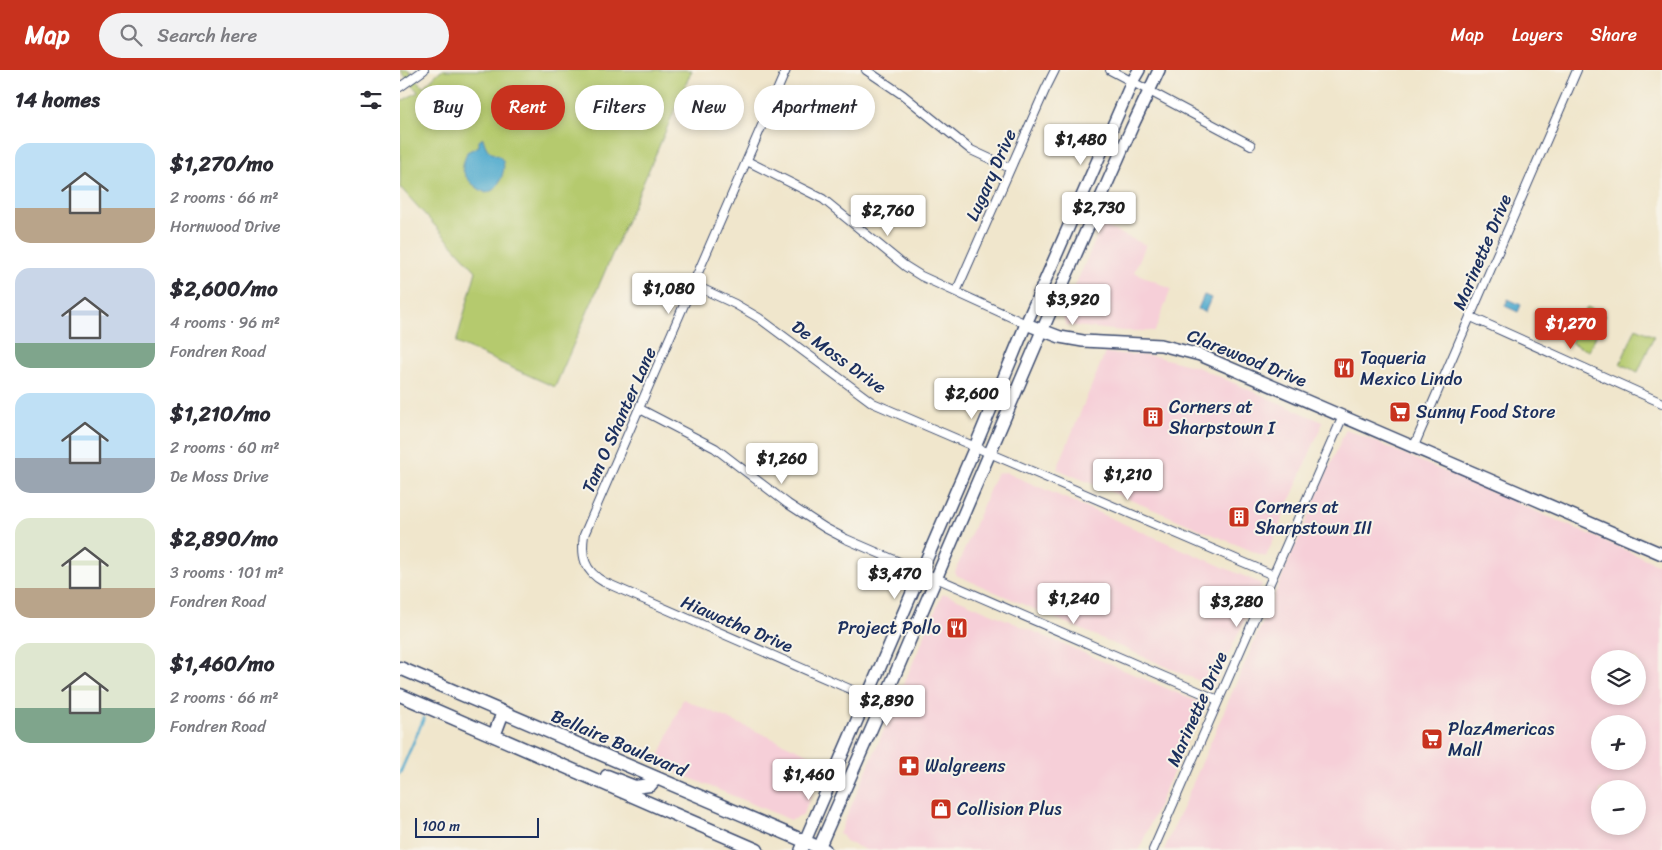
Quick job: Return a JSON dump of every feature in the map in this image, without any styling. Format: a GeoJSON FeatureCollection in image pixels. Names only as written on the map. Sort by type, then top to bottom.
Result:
{"type":"FeatureCollection","features":[{"type":"Feature","properties":{"kind":"main road"},"geometry":{"type":"LineString","coordinates":[[803,846],[922,572],[1026,324],[1132,82],[1139,70]]}},
{"type":"Feature","properties":{"kind":"main road"},"geometry":{"type":"LineString","coordinates":[[821,849],[1042,331],[1148,90],[1159,70]]}},
{"type":"Feature","properties":{"kind":"main road","name":"Clarewood Drive"},"geometry":{"type":"LineString","coordinates":[[1026,324],[1060,337],[1083,341],[1169,346],[1213,360],[1662,554]]}},
{"type":"Feature","properties":{"kind":"main road","name":"Bellaire Boulevard"},"geometry":{"type":"LineString","coordinates":[[400,668],[656,778],[803,846],[821,849]]}},
{"type":"Feature","properties":{"kind":"main road"},"geometry":{"type":"LineString","coordinates":[[400,695],[758,850]]}},
{"type":"Feature","properties":{"kind":"main road"},"geometry":{"type":"LineString","coordinates":[[494,736],[503,712]]}},
{"type":"Feature","properties":{"kind":"main road"},"geometry":{"type":"LineString","coordinates":[[575,771],[597,772],[635,787],[650,785],[656,778]]}},
{"type":"Feature","properties":{"kind":"street"},"geometry":{"type":"LineString","coordinates":[[400,88],[424,70]]}},
{"type":"Feature","properties":{"kind":"street","name":"Tam O Shanter Lane"},"geometry":{"type":"LineString","coordinates":[[584,563],[582,547],[584,535],[786,70]]}},
{"type":"Feature","properties":{"kind":"street"},"geometry":{"type":"LineString","coordinates":[[866,70],[903,95],[971,150],[1010,168]]}},
{"type":"Feature","properties":{"kind":"street","name":"Lugary Drive"},"geometry":{"type":"LineString","coordinates":[[956,292],[1055,70]]}},
{"type":"Feature","properties":{"kind":"street"},"geometry":{"type":"LineString","coordinates":[[1110,70],[1251,145]]}},
{"type":"Feature","properties":{"kind":"street","name":"Marinette Drive"},"geometry":{"type":"LineString","coordinates":[[1414,446],[1577,70]]}},
{"type":"Feature","properties":{"kind":"street","name":"Clarewood Drive"},"geometry":{"type":"LineString","coordinates":[[747,161],[824,199],[905,266],[921,276],[1026,324]]}},
{"type":"Feature","properties":{"kind":"street","name":"De Moss Drive"},"geometry":{"type":"LineString","coordinates":[[694,285],[760,318],[873,403],[1273,576]]}},
{"type":"Feature","properties":{"kind":"street"},"geometry":{"type":"LineString","coordinates":[[1470,317],[1662,403]]}},
{"type":"Feature","properties":{"kind":"street"},"geometry":{"type":"LineString","coordinates":[[640,408],[715,448],[788,504],[825,528],[1218,700]]}},
{"type":"Feature","properties":{"kind":"street","name":"Marinette Drive"},"geometry":{"type":"LineString","coordinates":[[1152,850],[1343,416]]}},
{"type":"Feature","properties":{"kind":"street","name":"Hiawatha Drive"},"geometry":{"type":"LineString","coordinates":[[584,563],[589,572],[604,582],[868,697],[882,705]]}},
{"type":"Feature","properties":{"kind":"shaded area"},"geometry":{"type":"Polygon","coordinates":[[[1102,225],[1146,245],[1134,272],[1171,289],[1155,331],[1124,331],[1066,325],[1062,315],[1102,225]]]}},
{"type":"Feature","properties":{"kind":"shaded area"},"geometry":{"type":"Polygon","coordinates":[[[1105,353],[1154,356],[1197,367],[1323,422],[1266,557],[1057,469],[1105,353]]]}},
{"type":"Feature","properties":{"kind":"shaded area","name":"PlazAmericas Mall"},"geometry":{"type":"Polygon","coordinates":[[[1346,429],[1662,566],[1662,850],[1164,850],[1346,429]]]}},
{"type":"Feature","properties":{"kind":"shaded area"},"geometry":{"type":"Polygon","coordinates":[[[1005,472],[1262,584],[1213,687],[956,575],[955,572],[996,474],[1005,472]]]}},
{"type":"Feature","properties":{"kind":"shaded area"},"geometry":{"type":"Polygon","coordinates":[[[946,594],[1203,704],[1139,850],[866,850],[845,841],[843,836],[839,834],[942,595],[946,594]]]}},
{"type":"Feature","properties":{"kind":"shaded area"},"geometry":{"type":"Polygon","coordinates":[[[683,699],[826,762],[802,816],[791,820],[656,764],[683,699]]]}},
{"type":"Feature","properties":{"kind":"green space"},"geometry":{"type":"Polygon","coordinates":[[[400,70],[409,70],[421,85],[415,85],[415,88],[400,70]]]}},
{"type":"Feature","properties":{"kind":"green space"},"geometry":{"type":"Polygon","coordinates":[[[441,70],[692,70],[686,85],[674,85],[674,112],[555,387],[456,343],[476,271],[400,187],[400,102],[415,94],[415,130],[481,130],[481,85],[425,85],[441,70]]]}},
{"type":"Feature","properties":{"kind":"green space"},"geometry":{"type":"Polygon","coordinates":[[[1587,307],[1605,315],[1589,351],[1571,343],[1587,307]]]}},
{"type":"Feature","properties":{"kind":"green space"},"geometry":{"type":"Polygon","coordinates":[[[1636,328],[1654,336],[1638,372],[1620,364],[1636,328]]]}},
{"type":"Feature","properties":{"kind":"water"},"geometry":{"type":"Polygon","coordinates":[[[483,138],[490,152],[501,158],[504,164],[502,177],[498,184],[493,190],[486,193],[470,182],[463,169],[467,152],[479,146],[479,141],[483,138]]]}},
{"type":"Feature","properties":{"kind":"water"},"geometry":{"type":"Polygon","coordinates":[[[1204,295],[1211,298],[1205,312],[1198,309],[1204,295]]]}},
{"type":"Feature","properties":{"kind":"water"},"geometry":{"type":"Polygon","coordinates":[[[1508,299],[1521,305],[1518,312],[1505,306],[1508,299]]]}},
{"type":"Feature","properties":{"kind":"waterway"},"geometry":{"type":"LineString","coordinates":[[400,773],[424,718]]}},
{"type":"Feature","properties":{"kind":"place","name":"Taqueria Mexico Lindo"},"geometry":{"type":"Point","coordinates":[1344,368]}},
{"type":"Feature","properties":{"kind":"place","name":"Sunny Food Store"},"geometry":{"type":"Point","coordinates":[1400,412]}},
{"type":"Feature","properties":{"kind":"place","name":"Corners at Sharpstown I"},"geometry":{"type":"Point","coordinates":[1153,417]}},
{"type":"Feature","properties":{"kind":"place","name":"Corners at Sharpstown III"},"geometry":{"type":"Point","coordinates":[1239,517]}},
{"type":"Feature","properties":{"kind":"place","name":"Project Pollo"},"geometry":{"type":"Point","coordinates":[957,628]}},
{"type":"Feature","properties":{"kind":"place","name":"PlazAmericas Mall"},"geometry":{"type":"Point","coordinates":[1432,739]}},
{"type":"Feature","properties":{"kind":"place","name":"Walgreens"},"geometry":{"type":"Point","coordinates":[909,766]}},
{"type":"Feature","properties":{"kind":"place","name":"Collision Plus"},"geometry":{"type":"Point","coordinates":[941,809]}}]}
